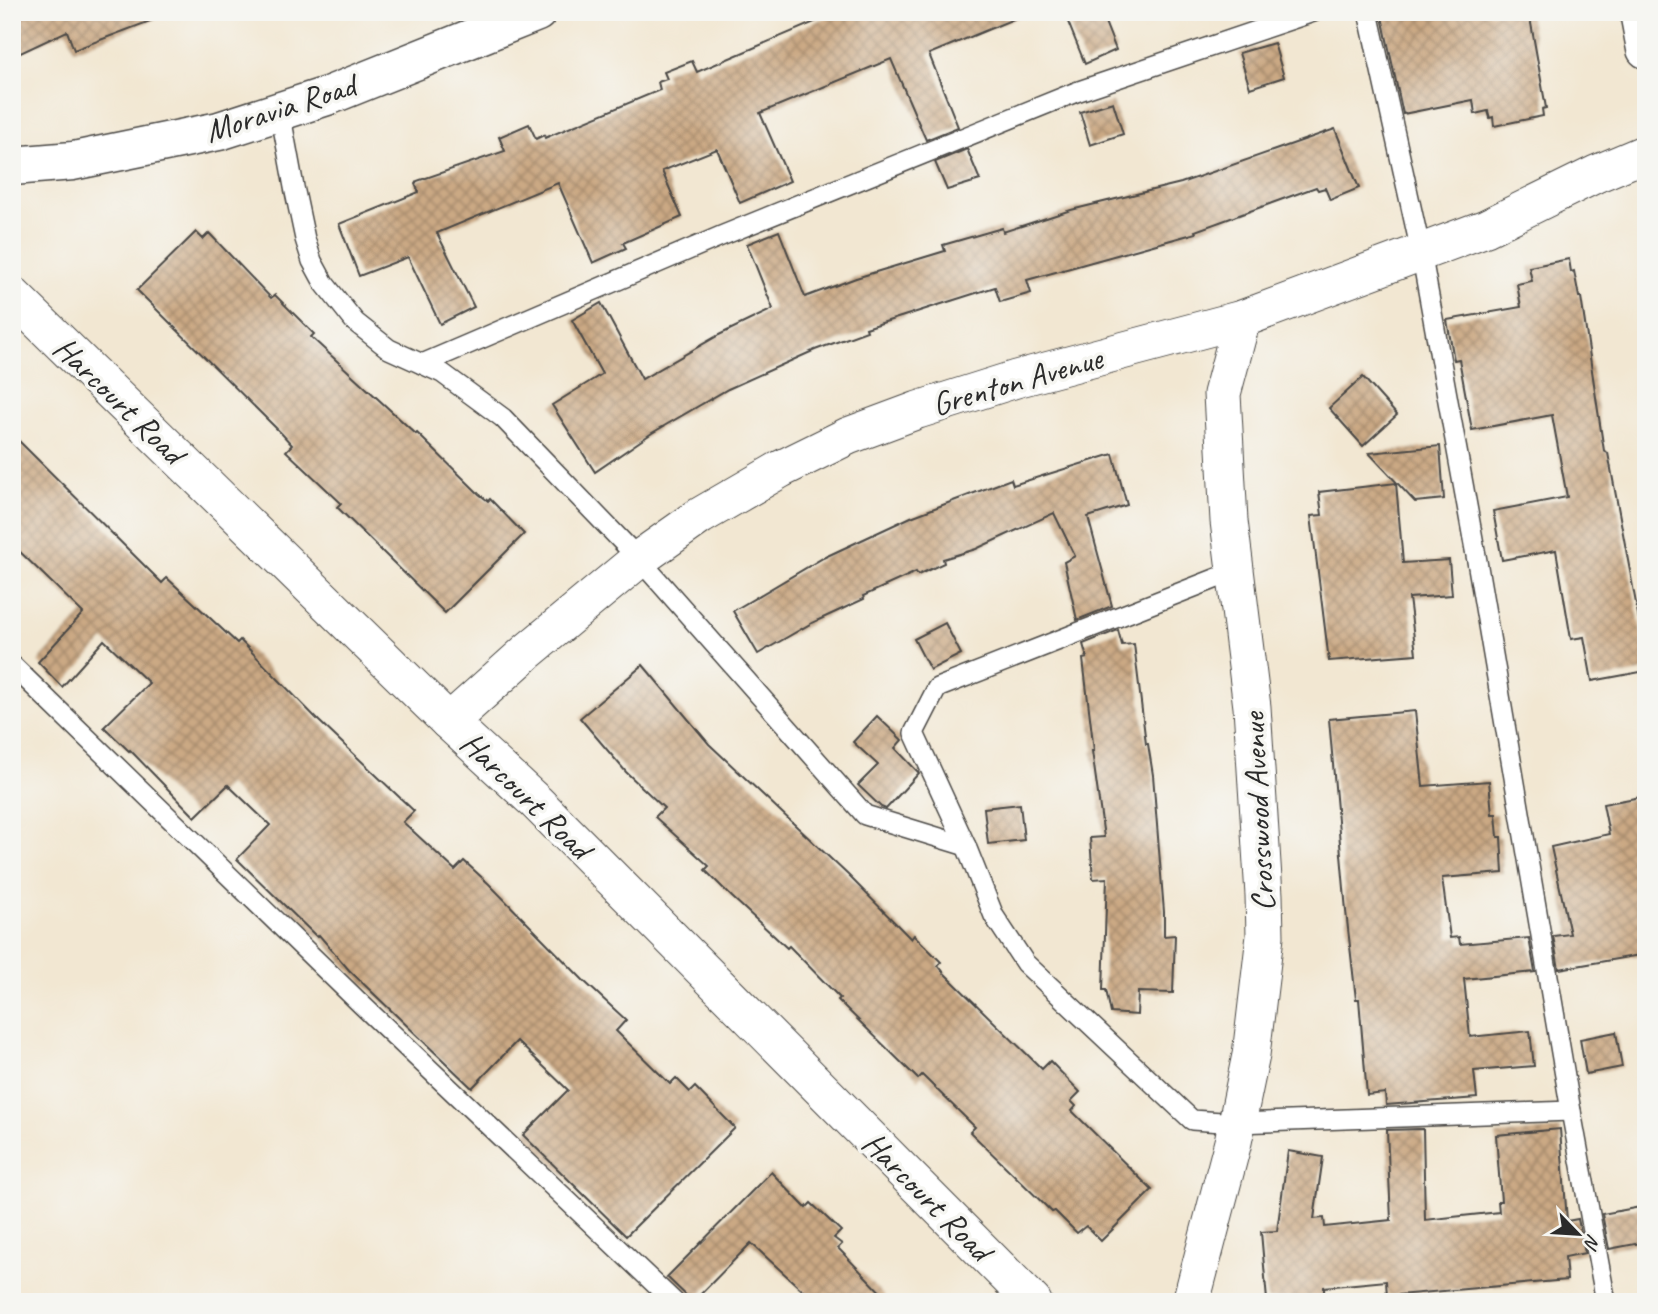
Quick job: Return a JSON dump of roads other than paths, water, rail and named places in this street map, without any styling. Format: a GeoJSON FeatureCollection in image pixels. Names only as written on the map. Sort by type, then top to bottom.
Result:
{"type":"FeatureCollection","features":[{"type":"Feature","properties":{"kind":"main road","name":"Moravia Road"},"geometry":{"type":"LineString","coordinates":[[12,166],[73,161],[219,131],[330,95],[537,12]]}},
{"type":"Feature","properties":{"kind":"main road"},"geometry":{"type":"LineString","coordinates":[[1640,12],[1646,49]]}},
{"type":"Feature","properties":{"kind":"street","name":"Grenton Avenue"},"geometry":{"type":"LineString","coordinates":[[449,722],[528,651],[639,559],[700,516],[781,469],[848,436],[918,410],[1016,379],[1242,319],[1486,228],[1596,174],[1646,153]]}},
{"type":"Feature","properties":{"kind":"street","name":"Harcourt Road"},"geometry":{"type":"LineString","coordinates":[[12,295],[449,722],[536,802],[1033,1302]]}},
{"type":"Feature","properties":{"kind":"street","name":"Crosswood Avenue"},"geometry":{"type":"LineString","coordinates":[[1191,1302],[1237,1123],[1251,1055],[1265,936],[1252,707],[1229,521],[1223,394],[1242,319]]}},
{"type":"Feature","properties":{"kind":"lane"},"geometry":{"type":"LineString","coordinates":[[422,364],[721,236],[1076,92],[1313,12]]}},
{"type":"Feature","properties":{"kind":"lane"},"geometry":{"type":"LineString","coordinates":[[1368,12],[1421,252],[1606,1302]]}},
{"type":"Feature","properties":{"kind":"lane"},"geometry":{"type":"LineString","coordinates":[[280,111],[305,239],[312,261],[324,283],[355,322],[388,349],[452,380],[503,418],[639,559],[866,815],[966,846]]}},
{"type":"Feature","properties":{"kind":"lane"},"geometry":{"type":"LineString","coordinates":[[1235,571],[937,688],[914,733],[966,846],[994,916],[1026,963],[1192,1120],[1237,1123],[1571,1111]]}},
{"type":"Feature","properties":{"kind":"lane"},"geometry":{"type":"LineString","coordinates":[[12,665],[362,1005],[674,1302]]}}]}
